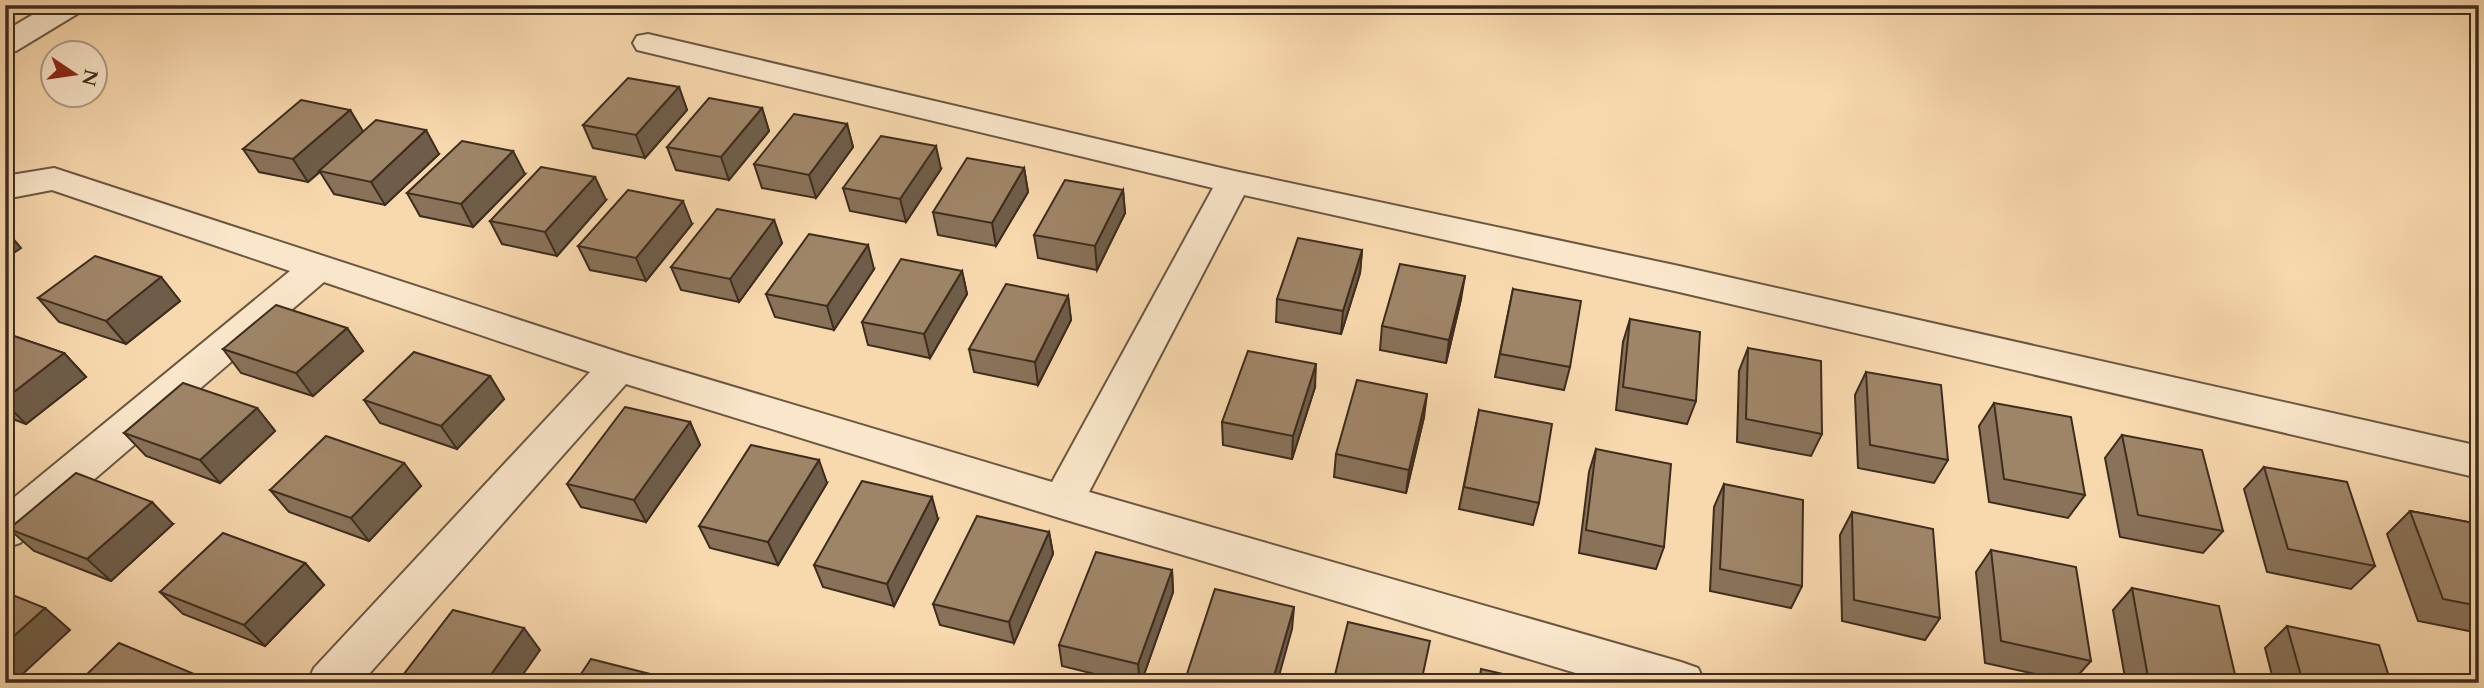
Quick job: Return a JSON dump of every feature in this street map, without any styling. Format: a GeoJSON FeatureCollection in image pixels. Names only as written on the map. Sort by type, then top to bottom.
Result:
{"type":"FeatureCollection","features":[{"type":"Feature","properties":{"kind":"street"},"geometry":{"type":"LineString","coordinates":[[5,44],[71,5]]}},
{"type":"Feature","properties":{"kind":"street"},"geometry":{"type":"LineString","coordinates":[[648,43],[1234,182],[1679,279],[2479,462]]}},
{"type":"Feature","properties":{"kind":"street"},"geometry":{"type":"LineString","coordinates":[[5,188],[19,183],[54,179],[618,367],[1063,502],[1681,683]]}},
{"type":"Feature","properties":{"kind":"street"},"geometry":{"type":"LineString","coordinates":[[1063,502],[1234,182]]}},
{"type":"Feature","properties":{"kind":"street"},"geometry":{"type":"LineString","coordinates":[[5,530],[317,268]]}},
{"type":"Feature","properties":{"kind":"street"},"geometry":{"type":"LineString","coordinates":[[331,683],[618,367]]}},
{"type":"Feature","properties":{"kind":"building"},"geometry":{"type":"Polygon","coordinates":[[[628,78],[679,87],[636,135],[583,125],[628,78]]]}},
{"type":"Feature","properties":{"kind":"building"},"geometry":{"type":"Polygon","coordinates":[[[709,98],[762,108],[721,157],[667,147],[709,98]]]}},
{"type":"Feature","properties":{"kind":"building"},"geometry":{"type":"Polygon","coordinates":[[[301,100],[350,110],[293,159],[243,149],[301,100]]]}},
{"type":"Feature","properties":{"kind":"building"},"geometry":{"type":"Polygon","coordinates":[[[794,114],[847,124],[809,175],[754,164],[794,114]]]}},
{"type":"Feature","properties":{"kind":"building"},"geometry":{"type":"Polygon","coordinates":[[[376,120],[426,130],[371,182],[319,171],[376,120]]]}},
{"type":"Feature","properties":{"kind":"building"},"geometry":{"type":"Polygon","coordinates":[[[881,136],[936,146],[900,199],[843,188],[881,136]]]}},
{"type":"Feature","properties":{"kind":"building"},"geometry":{"type":"Polygon","coordinates":[[[462,141],[513,151],[461,204],[407,193],[462,141]]]}},
{"type":"Feature","properties":{"kind":"building"},"geometry":{"type":"Polygon","coordinates":[[[967,158],[1024,168],[992,223],[933,212],[967,158]]]}},
{"type":"Feature","properties":{"kind":"building"},"geometry":{"type":"Polygon","coordinates":[[[541,167],[595,177],[545,232],[490,221],[541,167]]]}},
{"type":"Feature","properties":{"kind":"building"},"geometry":{"type":"Polygon","coordinates":[[[1065,180],[1123,190],[1095,246],[1034,235],[1065,180]]]}},
{"type":"Feature","properties":{"kind":"building"},"geometry":{"type":"Polygon","coordinates":[[[628,190],[683,201],[636,258],[578,246],[628,190]]]}},
{"type":"Feature","properties":{"kind":"building"},"geometry":{"type":"Polygon","coordinates":[[[717,209],[774,220],[730,279],[671,267],[717,209]]]}},
{"type":"Feature","properties":{"kind":"building"},"geometry":{"type":"Polygon","coordinates":[[[809,234],[868,245],[827,306],[766,294],[809,234]]]}},
{"type":"Feature","properties":{"kind":"building"},"geometry":{"type":"Polygon","coordinates":[[[1298,238],[1362,250],[1343,311],[1277,299],[1298,238]]]}},
{"type":"Feature","properties":{"kind":"building"},"geometry":{"type":"Polygon","coordinates":[[[95,256],[161,277],[106,321],[38,298],[95,256]]]}},
{"type":"Feature","properties":{"kind":"building"},"geometry":{"type":"Polygon","coordinates":[[[901,259],[962,271],[924,334],[862,322],[901,259]]]}},
{"type":"Feature","properties":{"kind":"building"},"geometry":{"type":"Polygon","coordinates":[[[1400,264],[1465,276],[1449,340],[1382,326],[1400,264]]]}},
{"type":"Feature","properties":{"kind":"building"},"geometry":{"type":"Polygon","coordinates":[[[1006,284],[1068,296],[1035,362],[969,349],[1006,284]]]}},
{"type":"Feature","properties":{"kind":"building"},"geometry":{"type":"Polygon","coordinates":[[[1513,289],[1581,301],[1570,367],[1500,354],[1513,289]]]}},
{"type":"Feature","properties":{"kind":"building"},"geometry":{"type":"Polygon","coordinates":[[[276,305],[347,328],[296,373],[223,349],[276,305]]]}},
{"type":"Feature","properties":{"kind":"building"},"geometry":{"type":"Polygon","coordinates":[[[1630,319],[1700,332],[1696,401],[1623,387],[1630,319]]]}},
{"type":"Feature","properties":{"kind":"building"},"geometry":{"type":"Polygon","coordinates":[[[5,333],[64,353],[5,399],[5,333]]]}},
{"type":"Feature","properties":{"kind":"building"},"geometry":{"type":"Polygon","coordinates":[[[1748,348],[1821,361],[1822,434],[1746,419],[1748,348]]]}},
{"type":"Feature","properties":{"kind":"building"},"geometry":{"type":"Polygon","coordinates":[[[1248,351],[1316,364],[1293,436],[1222,422],[1248,351]]]}},
{"type":"Feature","properties":{"kind":"building"},"geometry":{"type":"Polygon","coordinates":[[[414,352],[490,376],[441,426],[364,400],[414,352]]]}},
{"type":"Feature","properties":{"kind":"building"},"geometry":{"type":"Polygon","coordinates":[[[1866,372],[1941,385],[1948,460],[1870,445],[1866,372]]]}},
{"type":"Feature","properties":{"kind":"building"},"geometry":{"type":"Polygon","coordinates":[[[1357,380],[1427,394],[1409,470],[1336,454],[1357,380]]]}},
{"type":"Feature","properties":{"kind":"building"},"geometry":{"type":"Polygon","coordinates":[[[183,383],[257,408],[200,460],[124,433],[183,383]]]}},
{"type":"Feature","properties":{"kind":"building"},"geometry":{"type":"Polygon","coordinates":[[[1994,403],[2071,417],[2085,495],[2004,479],[1994,403]]]}},
{"type":"Feature","properties":{"kind":"building"},"geometry":{"type":"Polygon","coordinates":[[[625,407],[690,422],[634,500],[567,484],[625,407]]]}},
{"type":"Feature","properties":{"kind":"building"},"geometry":{"type":"Polygon","coordinates":[[[1479,410],[1552,424],[1539,503],[1464,487],[1479,410]]]}},
{"type":"Feature","properties":{"kind":"building"},"geometry":{"type":"Polygon","coordinates":[[[2122,435],[2202,450],[2223,531],[2138,515],[2122,435]]]}},
{"type":"Feature","properties":{"kind":"building"},"geometry":{"type":"Polygon","coordinates":[[[326,436],[404,463],[351,518],[270,490],[326,436]]]}},
{"type":"Feature","properties":{"kind":"building"},"geometry":{"type":"Polygon","coordinates":[[[751,445],[819,460],[768,542],[699,526],[751,445]]]}},
{"type":"Feature","properties":{"kind":"building"},"geometry":{"type":"Polygon","coordinates":[[[1596,449],[1671,464],[1664,547],[1586,530],[1596,449]]]}},
{"type":"Feature","properties":{"kind":"building"},"geometry":{"type":"Polygon","coordinates":[[[2264,467],[2347,482],[2375,566],[2288,549],[2264,467]]]}},
{"type":"Feature","properties":{"kind":"building"},"geometry":{"type":"Polygon","coordinates":[[[76,473],[152,502],[87,559],[9,529],[76,473]]]}},
{"type":"Feature","properties":{"kind":"building"},"geometry":{"type":"Polygon","coordinates":[[[862,481],[932,497],[887,584],[814,565],[862,481]]]}},
{"type":"Feature","properties":{"kind":"building"},"geometry":{"type":"Polygon","coordinates":[[[1724,484],[1803,500],[1802,586],[1720,569],[1724,484]]]}},
{"type":"Feature","properties":{"kind":"building"},"geometry":{"type":"Polygon","coordinates":[[[2410,511],[2479,524],[2479,606],[2443,599],[2410,511]]]}},
{"type":"Feature","properties":{"kind":"building"},"geometry":{"type":"Polygon","coordinates":[[[1852,512],[1933,529],[1940,618],[1854,600],[1852,512]]]}},
{"type":"Feature","properties":{"kind":"building"},"geometry":{"type":"Polygon","coordinates":[[[977,516],[1049,532],[1009,622],[933,604],[977,516]]]}},
{"type":"Feature","properties":{"kind":"building"},"geometry":{"type":"Polygon","coordinates":[[[223,533],[305,563],[244,625],[160,592],[223,533]]]}},
{"type":"Feature","properties":{"kind":"building"},"geometry":{"type":"Polygon","coordinates":[[[1991,550],[2076,567],[2091,661],[2001,641],[1991,550]]]}},
{"type":"Feature","properties":{"kind":"building"},"geometry":{"type":"Polygon","coordinates":[[[1096,552],[1172,570],[1138,664],[1059,645],[1096,552]]]}},
{"type":"Feature","properties":{"kind":"building"},"geometry":{"type":"Polygon","coordinates":[[[2132,588],[2219,606],[2237,683],[2149,683],[2132,588]]]}},
{"type":"Feature","properties":{"kind":"building"},"geometry":{"type":"Polygon","coordinates":[[[1215,589],[1294,607],[1272,683],[1184,683],[1215,589]]]}},
{"type":"Feature","properties":{"kind":"building"},"geometry":{"type":"Polygon","coordinates":[[[5,592],[45,608],[5,644],[5,592]]]}},
{"type":"Feature","properties":{"kind":"building"},"geometry":{"type":"Polygon","coordinates":[[[453,610],[524,628],[485,683],[397,683],[453,610]]]}},
{"type":"Feature","properties":{"kind":"building"},"geometry":{"type":"Polygon","coordinates":[[[1348,622],[1430,641],[1421,683],[1333,683],[1348,622]]]}},
{"type":"Feature","properties":{"kind":"building"},"geometry":{"type":"Polygon","coordinates":[[[2287,626],[2379,645],[2391,683],[2303,683],[2287,626]]]}},
{"type":"Feature","properties":{"kind":"building"},"geometry":{"type":"Polygon","coordinates":[[[119,643],[204,678],[199,683],[78,683],[119,643]]]}},
{"type":"Feature","properties":{"kind":"building"},"geometry":{"type":"Polygon","coordinates":[[[591,659],[666,678],[664,683],[575,683],[591,659]]]}},
{"type":"Feature","properties":{"kind":"building"},"geometry":{"type":"Polygon","coordinates":[[[1481,669],[1542,683],[1479,683],[1481,669]]]}},
{"type":"Feature","properties":{"kind":"building"},"geometry":{"type":"Polygon","coordinates":[[[2456,679],[2475,683],[2458,683],[2456,679]]]}}]}
